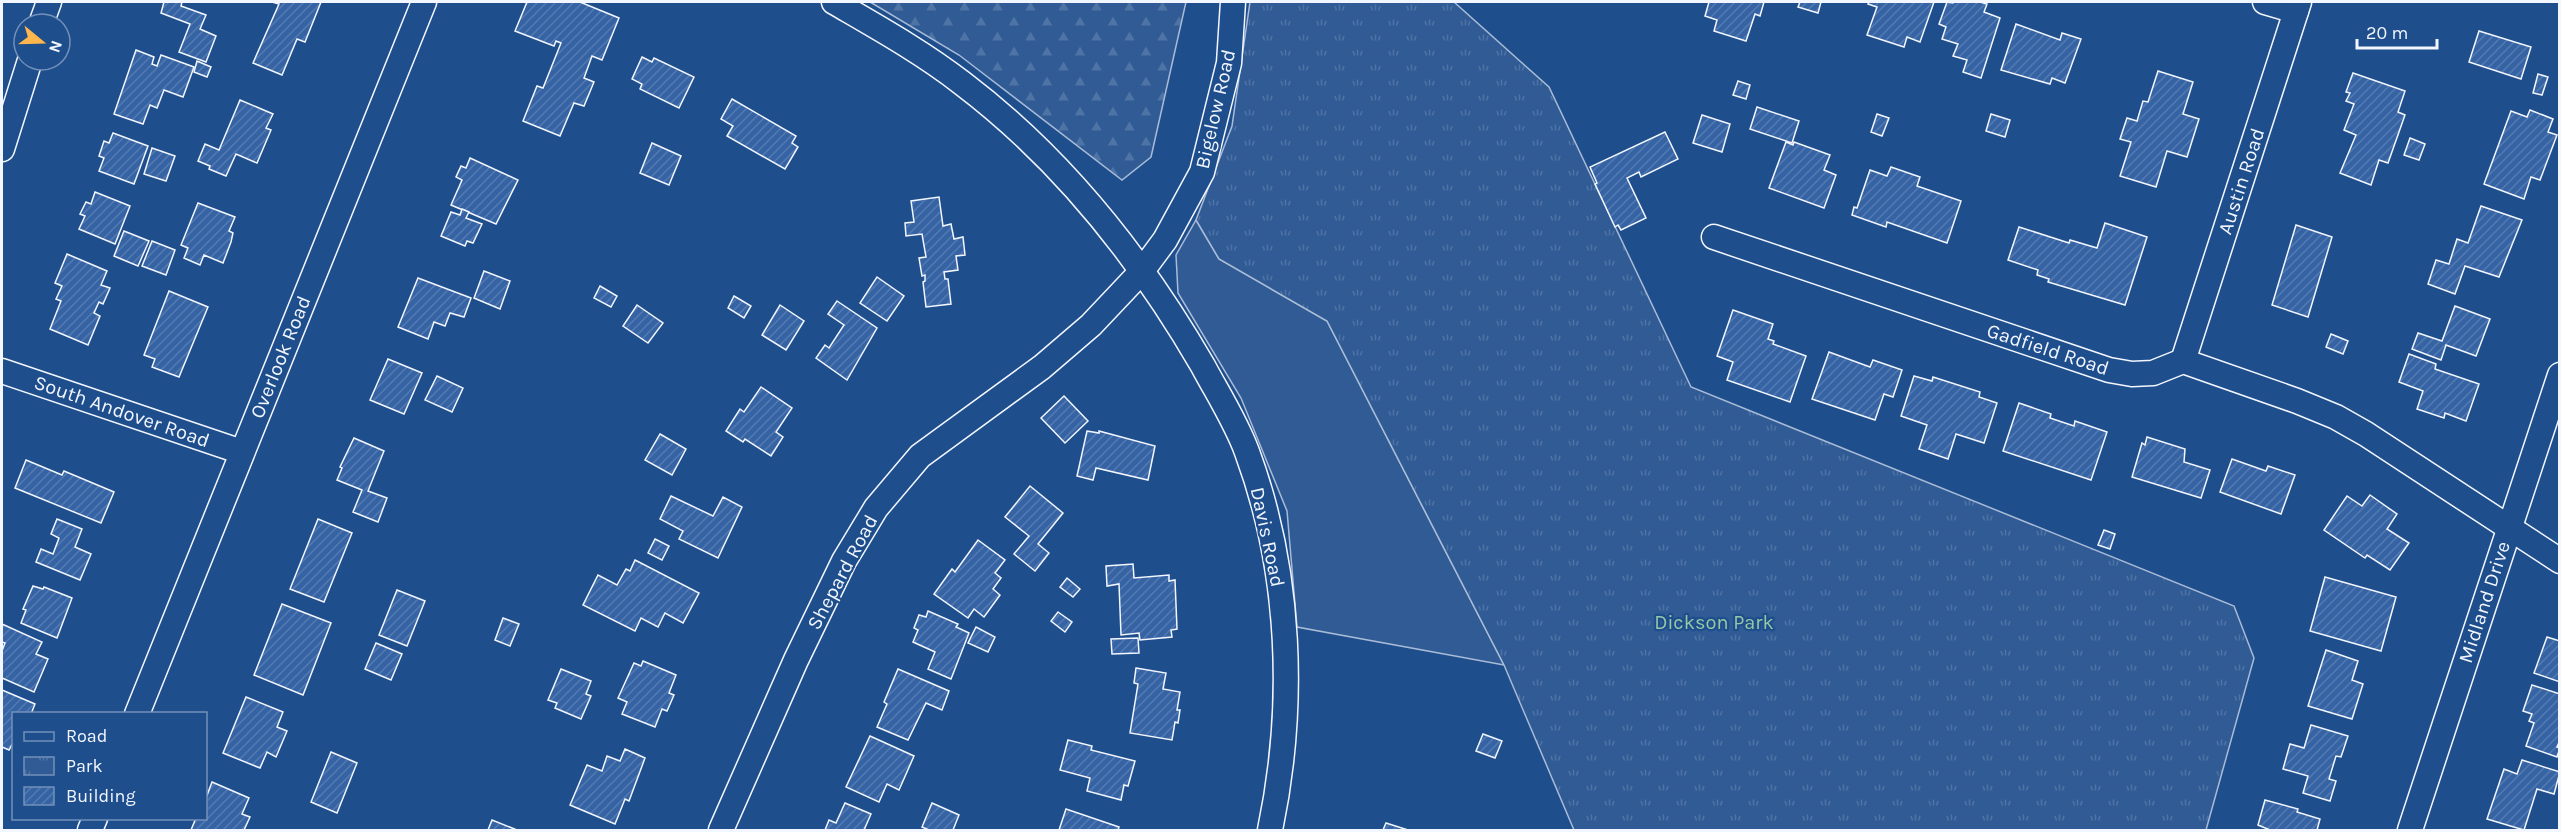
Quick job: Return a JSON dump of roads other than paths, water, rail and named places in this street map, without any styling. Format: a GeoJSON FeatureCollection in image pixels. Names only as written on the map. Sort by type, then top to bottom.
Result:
{"type":"FeatureCollection","features":[{"type":"Feature","properties":{"kind":"street","name":"Overlook Road"},"geometry":{"type":"LineString","coordinates":[[138,712],[424,2]]}},
{"type":"Feature","properties":{"kind":"street","name":"Davis Road"},"geometry":{"type":"LineString","coordinates":[[834,2],[910,47],[962,83],[1008,121],[1062,173],[1142,271],[1183,331],[1221,399],[1247,450],[1266,512],[1283,611],[1285,676],[1280,782],[1270,831]]}},
{"type":"Feature","properties":{"kind":"street","name":"Bigelow Road"},"geometry":{"type":"LineString","coordinates":[[1142,271],[1188,202],[1202,172],[1229,63],[1233,2]]}},
{"type":"Feature","properties":{"kind":"street"},"geometry":{"type":"LineString","coordinates":[[2265,2],[2297,6]]}},
{"type":"Feature","properties":{"kind":"street","name":"Austin Road"},"geometry":{"type":"LineString","coordinates":[[2183,361],[2297,6]]}},
{"type":"Feature","properties":{"kind":"street"},"geometry":{"type":"LineString","coordinates":[[2,149],[26,72]]}},
{"type":"Feature","properties":{"kind":"street","name":"Gadfield Road"},"geometry":{"type":"LineString","coordinates":[[1714,237],[2109,370],[2132,374],[2153,373],[2183,361]]}},
{"type":"Feature","properties":{"kind":"street","name":"Shepard Road"},"geometry":{"type":"LineString","coordinates":[[721,831],[839,571],[876,508],[920,456],[1050,360],[1091,325],[1142,271]]}},
{"type":"Feature","properties":{"kind":"street"},"geometry":{"type":"LineString","coordinates":[[2183,361],[2336,417],[2366,434],[2559,561]]}},
{"type":"Feature","properties":{"kind":"street","name":"South Andover Road"},"geometry":{"type":"LineString","coordinates":[[2,371],[242,452]]}},
{"type":"Feature","properties":{"kind":"street","name":"Midland Drive"},"geometry":{"type":"LineString","coordinates":[[2410,831],[2559,375]]}},
{"type":"Feature","properties":{"kind":"park label","name":"Dickson Park"},"geometry":{"type":"Point","coordinates":[1714,622]}}]}
